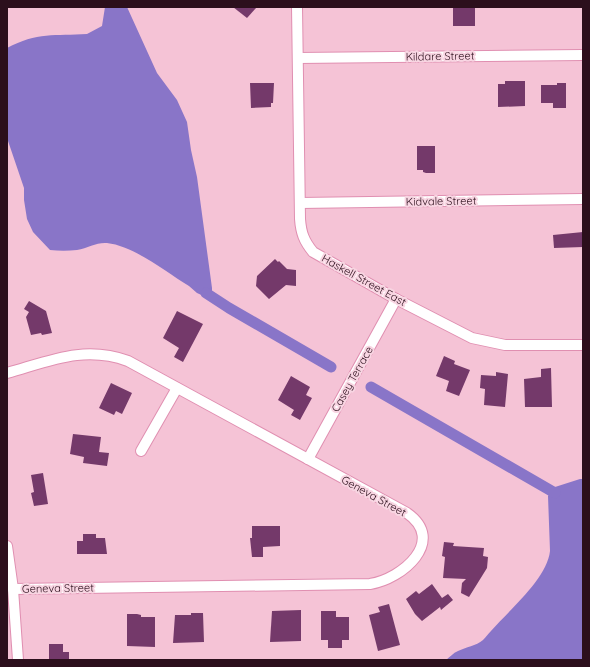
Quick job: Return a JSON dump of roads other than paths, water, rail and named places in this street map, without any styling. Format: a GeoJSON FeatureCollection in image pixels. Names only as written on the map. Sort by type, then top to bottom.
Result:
{"type":"FeatureCollection","features":[{"type":"Feature","properties":{"kind":"street","name":"Haskell Street East"},"geometry":{"type":"LineString","coordinates":[[298,7],[301,231],[305,242],[313,252],[461,333],[483,342],[505,345],[583,345]]}},
{"type":"Feature","properties":{"kind":"street","name":"Kildare Street"},"geometry":{"type":"LineString","coordinates":[[298,58],[583,55]]}},
{"type":"Feature","properties":{"kind":"street","name":"Kidvale Street"},"geometry":{"type":"LineString","coordinates":[[300,203],[583,199]]}},
{"type":"Feature","properties":{"kind":"street","name":"Casey Terrace"},"geometry":{"type":"LineString","coordinates":[[308,459],[396,298]]}},
{"type":"Feature","properties":{"kind":"street","name":"Geneva Street"},"geometry":{"type":"LineString","coordinates":[[7,373],[69,356],[94,353],[128,361],[417,520],[423,530],[423,542],[419,553],[412,562],[392,578],[370,584],[13,589]]}},
{"type":"Feature","properties":{"kind":"street"},"geometry":{"type":"LineString","coordinates":[[141,451],[177,388]]}},
{"type":"Feature","properties":{"kind":"street"},"geometry":{"type":"LineString","coordinates":[[7,546],[13,589],[18,660]]}},
{"type":"Feature","properties":{"kind":"waterway"},"geometry":{"type":"LineString","coordinates":[[206,293],[331,367]]}},
{"type":"Feature","properties":{"kind":"waterway"},"geometry":{"type":"LineString","coordinates":[[371,387],[555,493]]}}]}
